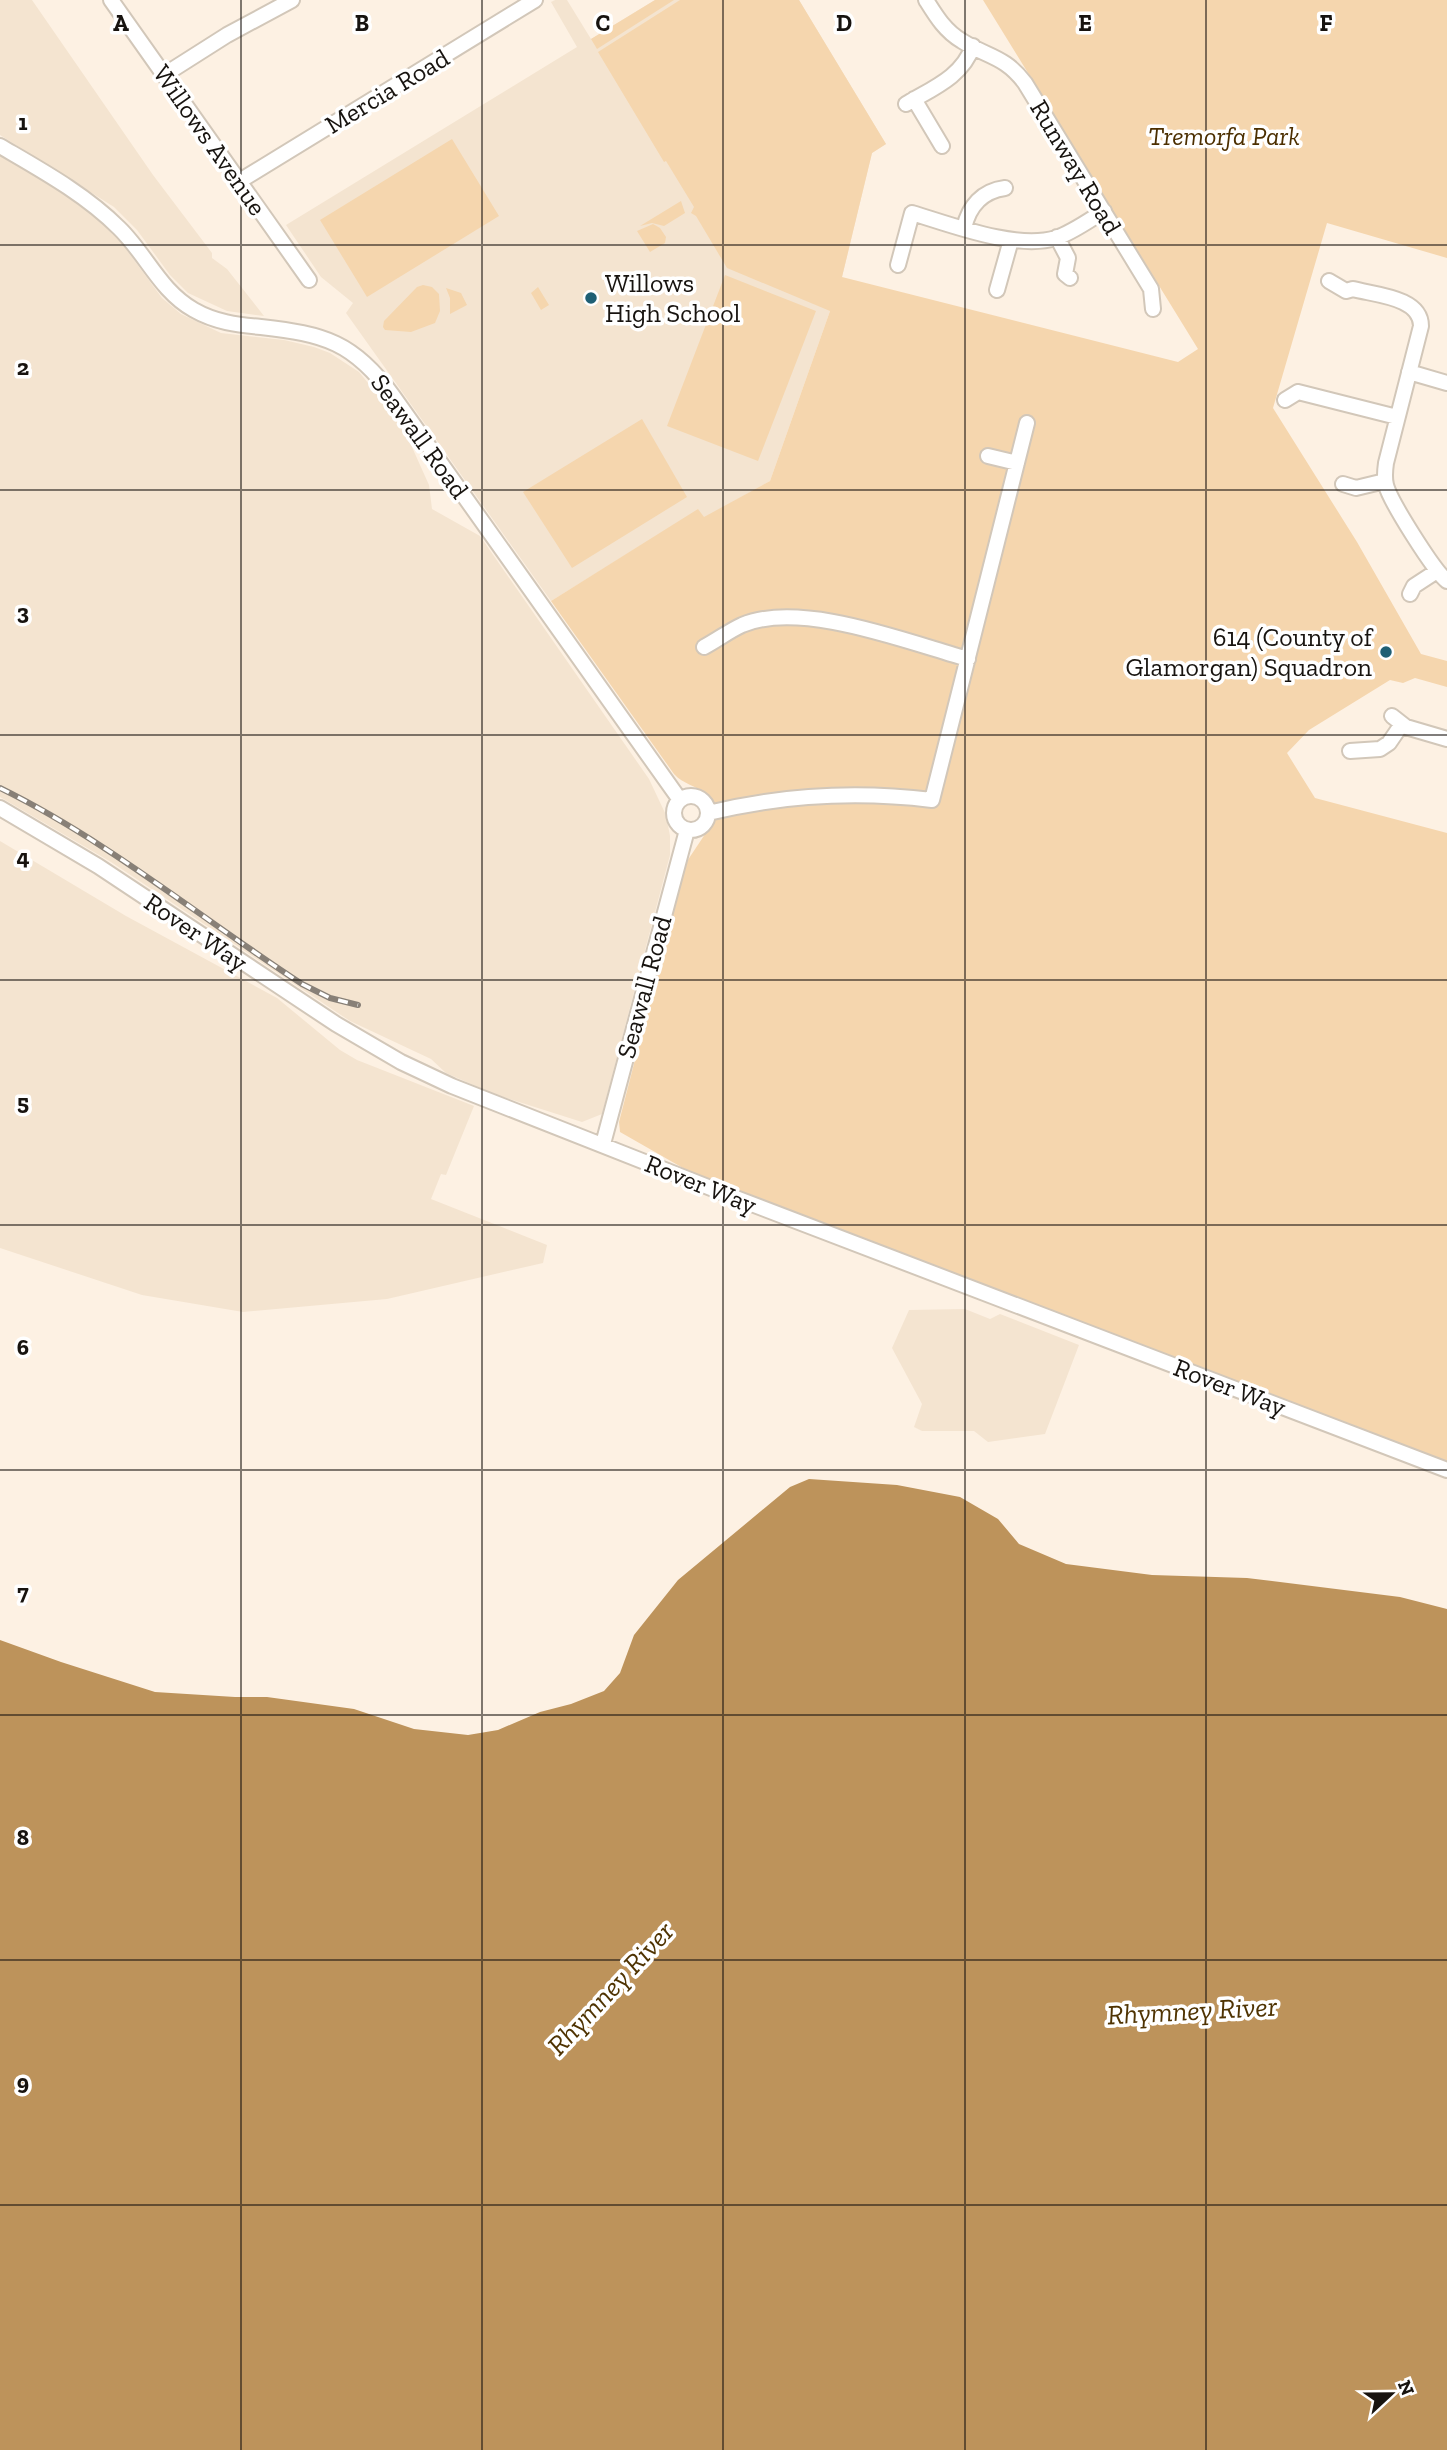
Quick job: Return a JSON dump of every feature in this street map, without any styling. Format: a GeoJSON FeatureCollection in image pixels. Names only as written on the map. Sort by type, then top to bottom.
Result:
{"type":"FeatureCollection","features":[{"type":"Feature","properties":{"kind":"street","name":"Willows Avenue"},"geometry":{"type":"LineString","coordinates":[[111,0],[309,280]]}},
{"type":"Feature","properties":{"kind":"street"},"geometry":{"type":"LineString","coordinates":[[164,75],[292,0]]}},
{"type":"Feature","properties":{"kind":"street","name":"Mercia Road"},"geometry":{"type":"LineString","coordinates":[[239,182],[535,0]]}},
{"type":"Feature","properties":{"kind":"street","name":"Runway Road"},"geometry":{"type":"LineString","coordinates":[[926,0],[944,27],[973,46],[994,55],[1018,75],[1151,289],[1153,309]]}},
{"type":"Feature","properties":{"kind":"street"},"geometry":{"type":"LineString","coordinates":[[943,146],[910,101],[957,73],[973,46]]}},
{"type":"Feature","properties":{"kind":"street","name":"Seawall Road"},"geometry":{"type":"LineString","coordinates":[[0,146],[98,209],[128,238],[166,288],[192,309],[229,324],[314,335],[340,346],[370,366],[680,800]]}},
{"type":"Feature","properties":{"kind":"street"},"geometry":{"type":"LineString","coordinates":[[964,228],[975,202],[996,189],[1005,188]]}},
{"type":"Feature","properties":{"kind":"street"},"geometry":{"type":"LineString","coordinates":[[898,265],[912,213],[1011,240],[1029,242],[1057,237],[1104,211]]}},
{"type":"Feature","properties":{"kind":"street"},"geometry":{"type":"LineString","coordinates":[[1057,237],[1068,258],[1065,274],[1070,278]]}},
{"type":"Feature","properties":{"kind":"street"},"geometry":{"type":"LineString","coordinates":[[997,290],[1011,240]]}},
{"type":"Feature","properties":{"kind":"street"},"geometry":{"type":"LineString","coordinates":[[1329,281],[1345,295],[1353,289],[1405,303],[1417,312],[1421,326],[1386,463],[1385,481],[1392,498],[1442,576],[1414,586],[1410,594]]}},
{"type":"Feature","properties":{"kind":"street"},"geometry":{"type":"LineString","coordinates":[[1409,372],[1447,383]]}},
{"type":"Feature","properties":{"kind":"street"},"geometry":{"type":"LineString","coordinates":[[1292,391],[1397,417]]}},
{"type":"Feature","properties":{"kind":"street"},"geometry":{"type":"LineString","coordinates":[[708,813],[743,805],[830,795],[894,796],[932,800],[1027,423]]}},
{"type":"Feature","properties":{"kind":"street"},"geometry":{"type":"LineString","coordinates":[[988,456],[1017,463]]}},
{"type":"Feature","properties":{"kind":"street"},"geometry":{"type":"LineString","coordinates":[[1343,484],[1356,488],[1385,481]]}},
{"type":"Feature","properties":{"kind":"street"},"geometry":{"type":"LineString","coordinates":[[704,647],[743,625],[782,616],[826,620],[968,659]]}},
{"type":"Feature","properties":{"kind":"street"},"geometry":{"type":"LineString","coordinates":[[1350,751],[1370,752],[1380,749],[1389,743],[1397,720],[1412,729],[1447,739]]}},
{"type":"Feature","properties":{"kind":"street"},"geometry":{"type":"LineString","coordinates":[[688,796],[700,798],[708,813],[701,827],[687,830],[680,827],[674,818],[675,806],[680,800],[688,796]]}},
{"type":"Feature","properties":{"kind":"street","name":"Rover Way"},"geometry":{"type":"LineString","coordinates":[[0,808],[98,866],[299,1001],[381,1050],[452,1086],[736,1198],[1447,1470]]}},
{"type":"Feature","properties":{"kind":"street","name":"Seawall Road"},"geometry":{"type":"LineString","coordinates":[[603,1144],[687,830]]}},
{"type":"Feature","properties":{"kind":"shaded area"},"geometry":{"type":"Polygon","coordinates":[[[0,0],[32,0],[153,175],[212,253],[212,258],[227,269],[264,316],[227,311],[188,293],[170,275],[137,230],[114,207],[0,135],[0,0]]]}},
{"type":"Feature","properties":{"kind":"shaded area","name":"Willows High School"},"geometry":{"type":"Polygon","coordinates":[[[567,0],[591,39],[655,0],[799,0],[886,144],[872,153],[842,277],[770,481],[704,518],[698,510],[551,601],[346,313],[353,303],[321,277],[286,225],[577,47],[551,2],[567,0]]]}},
{"type":"Feature","properties":{"kind":"shaded area"},"geometry":{"type":"Polygon","coordinates":[[[0,153],[45,180],[103,222],[115,234],[162,298],[181,314],[221,333],[284,340],[314,347],[330,353],[359,372],[407,436],[429,485],[432,509],[480,536],[649,779],[666,815],[670,855],[602,1114],[582,1122],[494,1094],[446,1073],[431,1059],[350,1021],[111,862],[0,797],[0,153]]]}},
{"type":"Feature","properties":{"kind":"shaded area"},"geometry":{"type":"Polygon","coordinates":[[[0,841],[126,916],[277,998],[340,1050],[357,1060],[474,1106],[446,1175],[441,1174],[431,1199],[547,1245],[543,1263],[387,1299],[243,1312],[142,1295],[0,1248],[0,841]]]}},
{"type":"Feature","properties":{"kind":"shaded area"},"geometry":{"type":"Polygon","coordinates":[[[965,1309],[990,1319],[1000,1314],[1079,1345],[1045,1434],[988,1442],[974,1431],[922,1431],[914,1427],[922,1404],[892,1348],[909,1310],[965,1309]]]}},
{"type":"Feature","properties":{"kind":"green space"},"geometry":{"type":"Polygon","coordinates":[[[655,0],[674,0],[597,49],[591,39],[655,0]]]}},
{"type":"Feature","properties":{"kind":"green space","name":"Tremorfa Park"},"geometry":{"type":"Polygon","coordinates":[[[680,0],[799,0],[886,144],[872,153],[842,277],[1178,362],[1198,349],[983,0],[1447,0],[1447,258],[1327,223],[1273,408],[1357,542],[1421,654],[1447,661],[1447,687],[1415,678],[1403,683],[1390,680],[1309,730],[1287,753],[1315,798],[1447,833],[1447,1462],[697,1176],[620,1132],[619,1122],[685,866],[708,830],[714,810],[713,801],[707,794],[674,774],[551,601],[698,509],[704,517],[770,481],[830,311],[727,268],[696,216],[691,213],[694,207],[598,52],[680,0]]]}},
{"type":"Feature","properties":{"kind":"green space"},"geometry":{"type":"Polygon","coordinates":[[[452,139],[499,216],[367,297],[320,220],[452,139]]]}},
{"type":"Feature","properties":{"kind":"green space"},"geometry":{"type":"Polygon","coordinates":[[[681,201],[685,213],[664,226],[652,223],[640,226],[681,201]]]}},
{"type":"Feature","properties":{"kind":"green space"},"geometry":{"type":"Polygon","coordinates":[[[653,224],[660,228],[666,237],[665,243],[650,252],[637,231],[653,224]]]}},
{"type":"Feature","properties":{"kind":"green space"},"geometry":{"type":"Polygon","coordinates":[[[725,275],[816,311],[758,461],[667,426],[725,275]]]}},
{"type":"Feature","properties":{"kind":"green space"},"geometry":{"type":"Polygon","coordinates":[[[417,287],[432,287],[439,294],[440,311],[435,323],[411,332],[385,330],[384,321],[417,287]]]}},
{"type":"Feature","properties":{"kind":"green space"},"geometry":{"type":"Polygon","coordinates":[[[538,287],[549,305],[541,310],[531,293],[538,287]]]}},
{"type":"Feature","properties":{"kind":"green space"},"geometry":{"type":"Polygon","coordinates":[[[446,288],[461,293],[467,305],[450,314],[450,298],[446,288]]]}},
{"type":"Feature","properties":{"kind":"green space"},"geometry":{"type":"Polygon","coordinates":[[[642,419],[687,497],[572,568],[523,492],[642,419]]]}},
{"type":"Feature","properties":{"kind":"water","name":"Rhymney River"},"geometry":{"type":"Polygon","coordinates":[[[809,1479],[897,1485],[960,1497],[998,1519],[1019,1544],[1066,1564],[1152,1575],[1247,1578],[1400,1597],[1447,1609],[1447,2450],[0,2450],[0,1640],[155,1692],[267,1697],[354,1709],[414,1729],[468,1735],[498,1730],[540,1712],[604,1691],[620,1673],[634,1635],[678,1580],[790,1487],[809,1479]]]}},
{"type":"Feature","properties":{"kind":"railway"},"geometry":{"type":"LineString","coordinates":[[0,788],[117,856],[302,984],[330,998],[358,1005]]}},
{"type":"Feature","properties":{"kind":"place","name":"Willows High School"},"geometry":{"type":"Point","coordinates":[591,298]}},
{"type":"Feature","properties":{"kind":"place","name":"614 (County of Glamorgan) Squadron"},"geometry":{"type":"Point","coordinates":[1386,652]}}]}
